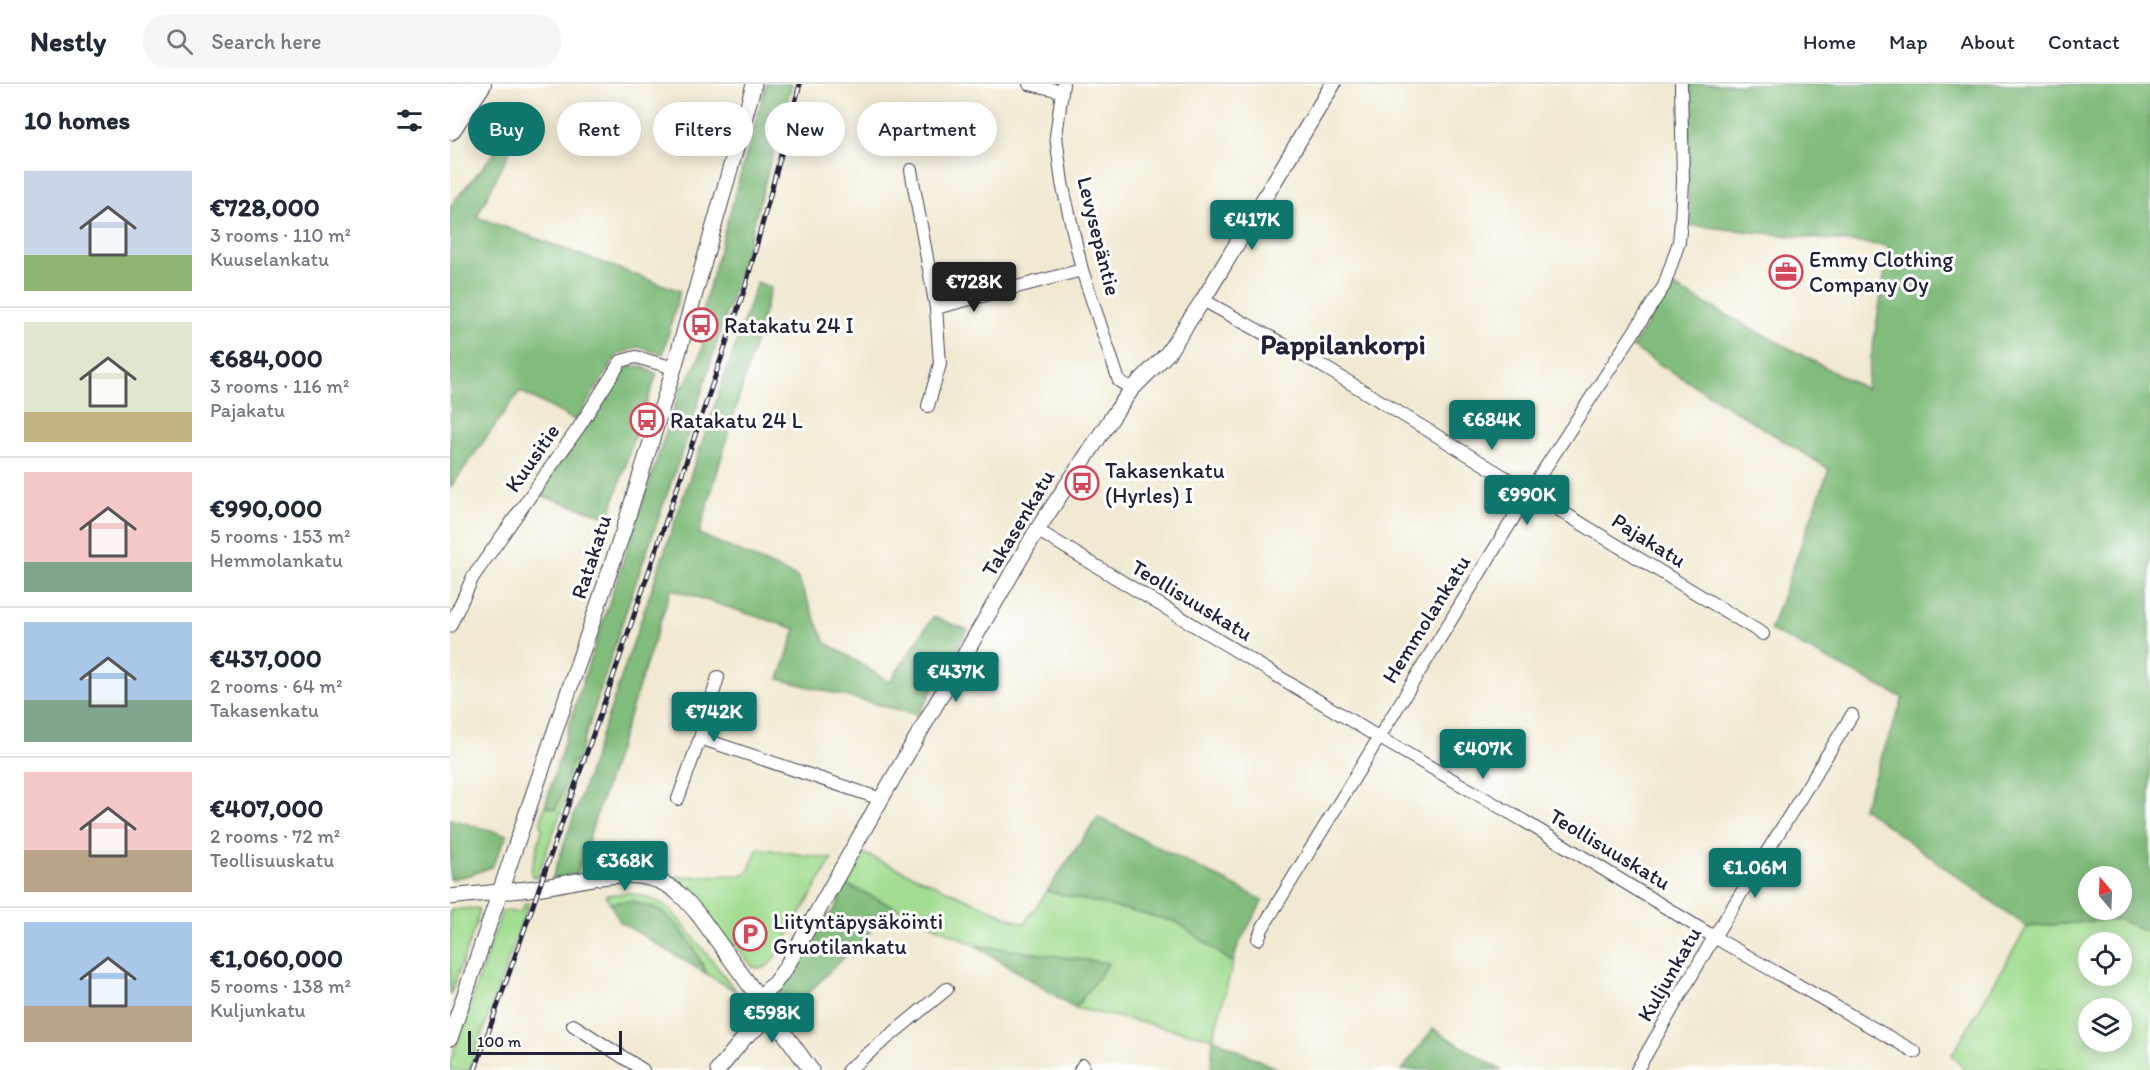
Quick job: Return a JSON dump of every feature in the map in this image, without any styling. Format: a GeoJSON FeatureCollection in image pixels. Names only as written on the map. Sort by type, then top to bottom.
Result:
{"type":"FeatureCollection","features":[{"type":"Feature","properties":{"kind":"highway"},"geometry":{"type":"LineString","coordinates":[[450,100],[461,84]]}},
{"type":"Feature","properties":{"kind":"highway"},"geometry":{"type":"LineString","coordinates":[[450,130],[481,84]]}},
{"type":"Feature","properties":{"kind":"street","name":"Ratakatu"},"geometry":{"type":"LineString","coordinates":[[450,1038],[621,538],[674,368],[753,84]]}},
{"type":"Feature","properties":{"kind":"street"},"geometry":{"type":"LineString","coordinates":[[1029,84],[1062,88]]}},
{"type":"Feature","properties":{"kind":"street","name":"Takasenkatu"},"geometry":{"type":"LineString","coordinates":[[759,998],[785,969],[1037,530],[1132,389],[1167,354],[1203,300],[1333,84]]}},
{"type":"Feature","properties":{"kind":"street","name":"Hemmolankatu"},"geometry":{"type":"LineString","coordinates":[[1258,939],[1263,927],[1378,737],[1530,491],[1664,286],[1679,242],[1681,220],[1683,181],[1681,84]]}},
{"type":"Feature","properties":{"kind":"street","name":"Levysepäntie"},"geometry":{"type":"LineString","coordinates":[[1062,88],[1056,136],[1062,183],[1082,270],[1119,381],[1132,389]]}},
{"type":"Feature","properties":{"kind":"street"},"geometry":{"type":"LineString","coordinates":[[911,170],[936,308],[940,364],[928,406]]}},
{"type":"Feature","properties":{"kind":"street"},"geometry":{"type":"LineString","coordinates":[[936,308],[1082,270]]}},
{"type":"Feature","properties":{"kind":"street","name":"Pajakatu"},"geometry":{"type":"LineString","coordinates":[[1203,300],[1319,364],[1763,634]]}},
{"type":"Feature","properties":{"kind":"street","name":"Kuusitie"},"geometry":{"type":"LineString","coordinates":[[450,626],[473,577],[579,427],[621,361],[636,357],[674,368]]}},
{"type":"Feature","properties":{"kind":"street","name":"Teollisuuskatu"},"geometry":{"type":"LineString","coordinates":[[1037,530],[1714,937],[1915,1052]]}},
{"type":"Feature","properties":{"kind":"street"},"geometry":{"type":"LineString","coordinates":[[678,799],[700,738],[718,677]]}},
{"type":"Feature","properties":{"kind":"street","name":"Kuljunkatu"},"geometry":{"type":"LineString","coordinates":[[1637,1070],[1714,937],[1852,715]]}},
{"type":"Feature","properties":{"kind":"street"},"geometry":{"type":"LineString","coordinates":[[700,738],[881,799]]}},
{"type":"Feature","properties":{"kind":"street"},"geometry":{"type":"LineString","coordinates":[[450,897],[540,888],[608,876],[639,876],[669,885],[682,895],[811,1070]]}},
{"type":"Feature","properties":{"kind":"street"},"geometry":{"type":"LineString","coordinates":[[849,1070],[947,989]]}},
{"type":"Feature","properties":{"kind":"street"},"geometry":{"type":"LineString","coordinates":[[718,1070],[745,1037],[772,1016]]}},
{"type":"Feature","properties":{"kind":"street"},"geometry":{"type":"LineString","coordinates":[[573,1025],[643,1070]]}},
{"type":"Feature","properties":{"kind":"green space"},"geometry":{"type":"Polygon","coordinates":[[[766,84],[792,84],[787,102],[765,102],[765,156],[772,156],[748,244],[691,426],[630,599],[577,762],[573,760],[556,809],[545,806],[579,693],[680,390],[701,352],[704,332],[703,308],[746,156],[753,156],[753,130],[766,84]]]}},
{"type":"Feature","properties":{"kind":"green space"},"geometry":{"type":"Polygon","coordinates":[[[1689,84],[2150,84],[2150,933],[2120,920],[2132,920],[2132,866],[2078,866],[2078,920],[2107,920],[2027,927],[1863,808],[1903,698],[1770,630],[1829,469],[1632,347],[1672,286],[1866,389],[1889,246],[1688,225],[1689,84]]]}},
{"type":"Feature","properties":{"kind":"green space"},"geometry":{"type":"Polygon","coordinates":[[[492,156],[507,156],[477,217],[680,291],[663,354],[638,347],[617,355],[576,421],[520,391],[450,488],[450,206],[492,156]]]}},
{"type":"Feature","properties":{"kind":"green space"},"geometry":{"type":"Polygon","coordinates":[[[757,282],[771,288],[699,534],[797,577],[826,643],[890,682],[933,617],[968,630],[918,715],[779,679],[796,629],[671,589],[577,874],[552,879],[757,282]]]}},
{"type":"Feature","properties":{"kind":"green space"},"geometry":{"type":"Polygon","coordinates":[[[641,366],[657,374],[609,517],[539,495],[619,375],[629,367],[641,366]]]}},
{"type":"Feature","properties":{"kind":"green space"},"geometry":{"type":"Polygon","coordinates":[[[573,760],[577,762],[562,809],[537,877],[532,876],[531,871],[542,830],[541,820],[545,806],[556,808],[573,760]]]}},
{"type":"Feature","properties":{"kind":"green space"},"geometry":{"type":"Polygon","coordinates":[[[1098,817],[1263,900],[1238,945],[1233,963],[1177,922],[1047,891],[1098,817]]]}},
{"type":"Feature","properties":{"kind":"green space"},"geometry":{"type":"Polygon","coordinates":[[[450,819],[507,835],[492,867],[450,879],[450,819]]]}},
{"type":"Feature","properties":{"kind":"green space"},"geometry":{"type":"Polygon","coordinates":[[[758,848],[832,859],[775,958],[766,967],[760,968],[753,967],[735,946],[726,941],[690,891],[669,877],[741,875],[748,872],[758,848]]]}},
{"type":"Feature","properties":{"kind":"green space"},"geometry":{"type":"Polygon","coordinates":[[[860,852],[1024,924],[1047,891],[1177,922],[1233,963],[1213,1038],[1075,1008],[1108,963],[975,945],[843,883],[860,852]]]}},
{"type":"Feature","properties":{"kind":"green space"},"geometry":{"type":"Polygon","coordinates":[[[843,883],[895,907],[785,1016],[778,1008],[777,997],[826,917],[837,906],[843,883]]]}},
{"type":"Feature","properties":{"kind":"green space"},"geometry":{"type":"Polygon","coordinates":[[[630,893],[653,900],[673,912],[737,992],[707,974],[694,948],[673,922],[632,901],[610,903],[606,895],[630,893]]]}},
{"type":"Feature","properties":{"kind":"green space"},"geometry":{"type":"Polygon","coordinates":[[[632,901],[655,908],[672,920],[692,946],[707,974],[620,922],[610,903],[632,901]]]}},
{"type":"Feature","properties":{"kind":"green space"},"geometry":{"type":"Polygon","coordinates":[[[525,903],[529,903],[469,1070],[450,1070],[450,1063],[502,911],[520,912],[525,903]]]}},
{"type":"Feature","properties":{"kind":"green space"},"geometry":{"type":"Polygon","coordinates":[[[477,908],[479,911],[476,924],[450,996],[450,910],[477,908]]]}},
{"type":"Feature","properties":{"kind":"green space"},"geometry":{"type":"Polygon","coordinates":[[[2120,920],[2150,933],[2150,1070],[1965,1070],[1952,1055],[2027,927],[2120,920]]]}},
{"type":"Feature","properties":{"kind":"green space"},"geometry":{"type":"Polygon","coordinates":[[[975,945],[1109,963],[1075,1008],[975,945]]]}},
{"type":"Feature","properties":{"kind":"green space"},"geometry":{"type":"Polygon","coordinates":[[[1433,1029],[1501,1070],[1402,1070],[1433,1029]]]}},
{"type":"Feature","properties":{"kind":"green space"},"geometry":{"type":"Polygon","coordinates":[[[1213,1038],[1279,1070],[1211,1070],[1213,1038]]]}},
{"type":"Feature","properties":{"kind":"railway"},"geometry":{"type":"LineString","coordinates":[[475,1070],[609,689],[745,288],[800,84]]}},
{"type":"Feature","properties":{"kind":"place","name":"Emmy Clothing Company Oy"},"geometry":{"type":"Point","coordinates":[1786,272]}},
{"type":"Feature","properties":{"kind":"place","name":"Ratakatu 24 I"},"geometry":{"type":"Point","coordinates":[701,325]}},
{"type":"Feature","properties":{"kind":"place","name":"Ratakatu 24 L"},"geometry":{"type":"Point","coordinates":[647,420]}},
{"type":"Feature","properties":{"kind":"place","name":"Takasenkatu (Hyrles) I"},"geometry":{"type":"Point","coordinates":[1082,483]}},
{"type":"Feature","properties":{"kind":"place","name":"Liityntäpysäköinti Gruotilankatu"},"geometry":{"type":"Point","coordinates":[750,934]}},
{"type":"Feature","properties":{"kind":"district","name":"Pappilankorpi"},"geometry":{"type":"Point","coordinates":[1343,344]}}]}
